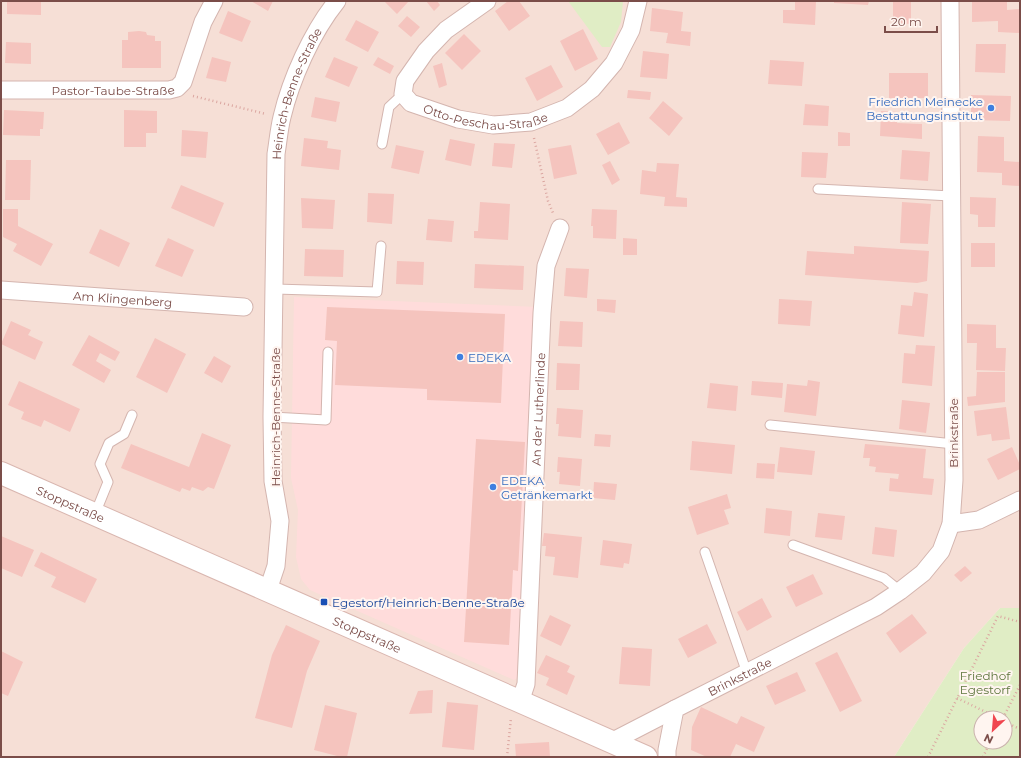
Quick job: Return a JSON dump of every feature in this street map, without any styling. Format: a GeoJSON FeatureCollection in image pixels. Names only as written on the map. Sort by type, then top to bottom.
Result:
{"type":"FeatureCollection","features":[{"type":"Feature","properties":{"kind":"main road","name":"Stoppstraße"},"geometry":{"type":"LineString","coordinates":[[1,473],[646,757]]}},
{"type":"Feature","properties":{"kind":"street","name":"Pastor-Taube-Straße"},"geometry":{"type":"LineString","coordinates":[[1,90],[169,90],[177,88],[183,82],[203,22],[214,1]]}},
{"type":"Feature","properties":{"kind":"street","name":"Heinrich-Benne-Straße"},"geometry":{"type":"LineString","coordinates":[[268,590],[276,566],[280,521],[273,481],[272,418],[276,154],[282,118],[291,86],[310,43],[337,1]]}},
{"type":"Feature","properties":{"kind":"street"},"geometry":{"type":"LineString","coordinates":[[403,94],[405,81],[426,51],[446,30],[487,1]]}},
{"type":"Feature","properties":{"kind":"street","name":"Otto-Peschau-Straße"},"geometry":{"type":"LineString","coordinates":[[403,94],[411,103],[458,119],[493,125],[531,122],[567,108],[592,89],[614,63],[631,30],[638,1]]}},
{"type":"Feature","properties":{"kind":"street","name":"Brinkstraße"},"geometry":{"type":"LineString","coordinates":[[611,742],[876,607],[923,573],[941,551],[951,524],[954,480],[950,1]]}},
{"type":"Feature","properties":{"kind":"street","name":"An der Lutherlinde"},"geometry":{"type":"LineString","coordinates":[[520,702],[526,684],[542,313],[546,266],[560,228]]}},
{"type":"Feature","properties":{"kind":"street","name":"Am Klingenberg"},"geometry":{"type":"LineString","coordinates":[[1,290],[244,307]]}},
{"type":"Feature","properties":{"kind":"street"},"geometry":{"type":"LineString","coordinates":[[951,524],[979,520],[1020,500]]}},
{"type":"Feature","properties":{"kind":"street"},"geometry":{"type":"LineString","coordinates":[[667,757],[675,709]]}},
{"type":"Feature","properties":{"kind":"lane"},"geometry":{"type":"LineString","coordinates":[[382,144],[389,107],[403,94]]}},
{"type":"Feature","properties":{"kind":"lane"},"geometry":{"type":"LineString","coordinates":[[818,189],[951,196]]}},
{"type":"Feature","properties":{"kind":"lane"},"geometry":{"type":"LineString","coordinates":[[275,289],[377,292],[381,246]]}},
{"type":"Feature","properties":{"kind":"lane"},"geometry":{"type":"LineString","coordinates":[[272,418],[326,420],[328,352]]}},
{"type":"Feature","properties":{"kind":"lane"},"geometry":{"type":"LineString","coordinates":[[95,514],[108,482],[100,464],[109,443],[124,434],[132,415]]}},
{"type":"Feature","properties":{"kind":"lane"},"geometry":{"type":"LineString","coordinates":[[770,425],[954,444]]}},
{"type":"Feature","properties":{"kind":"lane"},"geometry":{"type":"LineString","coordinates":[[793,545],[884,578],[900,591]]}},
{"type":"Feature","properties":{"kind":"lane"},"geometry":{"type":"LineString","coordinates":[[705,552],[747,673]]}},
{"type":"Feature","properties":{"kind":"path"},"geometry":{"type":"LineString","coordinates":[[177,88],[188,94],[282,118]]}},
{"type":"Feature","properties":{"kind":"path"},"geometry":{"type":"LineString","coordinates":[[531,122],[548,201],[560,228]]}},
{"type":"Feature","properties":{"kind":"path"},"geometry":{"type":"LineString","coordinates":[[928,757],[998,616],[1020,622]]}},
{"type":"Feature","properties":{"kind":"path"},"geometry":{"type":"LineString","coordinates":[[1007,710],[1020,685]]}},
{"type":"Feature","properties":{"kind":"path"},"geometry":{"type":"LineString","coordinates":[[957,698],[982,710]]}},
{"type":"Feature","properties":{"kind":"path"},"geometry":{"type":"LineString","coordinates":[[507,757],[510,719],[520,702]]}},
{"type":"Feature","properties":{"kind":"shaded area"},"geometry":{"type":"Polygon","coordinates":[[[1,1],[1020,1],[1020,608],[1000,608],[964,648],[894,757],[1,757],[1,1]]]}},
{"type":"Feature","properties":{"kind":"shaded area"},"geometry":{"type":"Polygon","coordinates":[[[294,297],[538,307],[522,675],[514,680],[310,590],[301,579],[296,557],[298,510],[291,478],[294,297]]]}},
{"type":"Feature","properties":{"kind":"green space"},"geometry":{"type":"Polygon","coordinates":[[[568,1],[623,1],[621,22],[610,47],[602,47],[568,1]]]}},
{"type":"Feature","properties":{"kind":"green space","name":"Friedhof Egestorf"},"geometry":{"type":"Polygon","coordinates":[[[1000,608],[1020,608],[1020,757],[894,757],[964,648],[1000,608]]]}},
{"type":"Feature","properties":{"kind":"building"},"geometry":{"type":"Polygon","coordinates":[[[7,1],[41,1],[41,15],[7,14],[7,1]]]}},
{"type":"Feature","properties":{"kind":"building"},"geometry":{"type":"Polygon","coordinates":[[[251,1],[273,1],[268,11],[251,1]]]}},
{"type":"Feature","properties":{"kind":"building"},"geometry":{"type":"Polygon","coordinates":[[[384,1],[409,1],[397,14],[384,1]]]}},
{"type":"Feature","properties":{"kind":"building"},"geometry":{"type":"Polygon","coordinates":[[[426,1],[437,1],[440,5],[434,11],[426,1]]]}},
{"type":"Feature","properties":{"kind":"building"},"geometry":{"type":"Polygon","coordinates":[[[508,1],[519,1],[530,16],[509,31],[495,11],[508,1]]]}},
{"type":"Feature","properties":{"kind":"building"},"geometry":{"type":"Polygon","coordinates":[[[795,1],[816,1],[815,25],[783,23],[783,10],[795,10],[795,1]]]}},
{"type":"Feature","properties":{"kind":"building"},"geometry":{"type":"Polygon","coordinates":[[[834,1],[869,1],[868,5],[834,3],[834,1]]]}},
{"type":"Feature","properties":{"kind":"building"},"geometry":{"type":"Polygon","coordinates":[[[893,1],[911,1],[911,24],[893,23],[893,1]]]}},
{"type":"Feature","properties":{"kind":"building"},"geometry":{"type":"Polygon","coordinates":[[[972,1],[1007,1],[1007,10],[1019,9],[1019,33],[998,32],[998,21],[972,22],[972,1]]]}},
{"type":"Feature","properties":{"kind":"building"},"geometry":{"type":"Polygon","coordinates":[[[652,8],[683,12],[681,31],[691,32],[690,46],[666,43],[668,33],[650,31],[652,8]]]}},
{"type":"Feature","properties":{"kind":"building"},"geometry":{"type":"Polygon","coordinates":[[[228,11],[251,21],[242,42],[219,33],[228,11]]]}},
{"type":"Feature","properties":{"kind":"building"},"geometry":{"type":"Polygon","coordinates":[[[407,16],[420,27],[411,37],[398,26],[407,16]]]}},
{"type":"Feature","properties":{"kind":"building"},"geometry":{"type":"Polygon","coordinates":[[[356,20],[379,32],[368,52],[345,40],[356,20]]]}},
{"type":"Feature","properties":{"kind":"building"},"geometry":{"type":"Polygon","coordinates":[[[583,29],[598,59],[575,71],[560,41],[583,29]]]}},
{"type":"Feature","properties":{"kind":"building"},"geometry":{"type":"Polygon","coordinates":[[[128,32],[146,32],[147,35],[155,36],[155,41],[161,41],[161,68],[122,68],[122,40],[128,40],[128,32]]]}},
{"type":"Feature","properties":{"kind":"building"},"geometry":{"type":"Polygon","coordinates":[[[464,34],[481,51],[462,70],[445,53],[464,34]]]}},
{"type":"Feature","properties":{"kind":"building"},"geometry":{"type":"Polygon","coordinates":[[[6,42],[31,43],[31,64],[5,63],[6,42]]]}},
{"type":"Feature","properties":{"kind":"building"},"geometry":{"type":"Polygon","coordinates":[[[976,44],[1006,44],[1005,73],[975,72],[976,44]]]}},
{"type":"Feature","properties":{"kind":"building"},"geometry":{"type":"Polygon","coordinates":[[[643,51],[669,54],[667,79],[640,77],[643,51]]]}},
{"type":"Feature","properties":{"kind":"building"},"geometry":{"type":"Polygon","coordinates":[[[212,57],[231,62],[226,82],[206,78],[212,57]]]}},
{"type":"Feature","properties":{"kind":"building"},"geometry":{"type":"Polygon","coordinates":[[[334,57],[358,67],[349,87],[325,77],[334,57]]]}},
{"type":"Feature","properties":{"kind":"building"},"geometry":{"type":"Polygon","coordinates":[[[378,57],[394,66],[390,74],[373,65],[378,57]]]}},
{"type":"Feature","properties":{"kind":"building"},"geometry":{"type":"Polygon","coordinates":[[[770,60],[804,62],[802,86],[768,84],[770,60]]]}},
{"type":"Feature","properties":{"kind":"building"},"geometry":{"type":"Polygon","coordinates":[[[442,63],[447,85],[439,88],[433,66],[442,63]]]}},
{"type":"Feature","properties":{"kind":"building"},"geometry":{"type":"Polygon","coordinates":[[[551,65],[563,87],[537,101],[525,78],[551,65]]]}},
{"type":"Feature","properties":{"kind":"building"},"geometry":{"type":"Polygon","coordinates":[[[889,73],[928,73],[928,98],[889,98],[889,73]]]}},
{"type":"Feature","properties":{"kind":"building"},"geometry":{"type":"Polygon","coordinates":[[[628,90],[651,92],[650,100],[627,98],[628,90]]]}},
{"type":"Feature","properties":{"kind":"building","name":"Friedrich Meinecke Bestattungsinstitut"},"geometry":{"type":"Polygon","coordinates":[[[971,95],[1011,96],[1010,121],[971,120],[971,95]]]}},
{"type":"Feature","properties":{"kind":"building"},"geometry":{"type":"Polygon","coordinates":[[[315,97],[340,102],[336,122],[311,117],[315,97]]]}},
{"type":"Feature","properties":{"kind":"building"},"geometry":{"type":"Polygon","coordinates":[[[663,101],[683,118],[669,136],[649,118],[663,101]]]}},
{"type":"Feature","properties":{"kind":"building"},"geometry":{"type":"Polygon","coordinates":[[[805,104],[829,106],[828,126],[803,125],[805,104]]]}},
{"type":"Feature","properties":{"kind":"building"},"geometry":{"type":"Polygon","coordinates":[[[4,110],[44,112],[43,129],[40,129],[40,136],[3,135],[4,110]]]}},
{"type":"Feature","properties":{"kind":"building"},"geometry":{"type":"Polygon","coordinates":[[[124,110],[157,111],[157,133],[146,133],[146,147],[124,147],[124,110]]]}},
{"type":"Feature","properties":{"kind":"building"},"geometry":{"type":"Polygon","coordinates":[[[881,111],[898,112],[897,123],[922,124],[922,139],[880,136],[881,111]]]}},
{"type":"Feature","properties":{"kind":"building"},"geometry":{"type":"Polygon","coordinates":[[[619,122],[630,143],[608,155],[596,134],[619,122]]]}},
{"type":"Feature","properties":{"kind":"building"},"geometry":{"type":"Polygon","coordinates":[[[182,130],[208,132],[206,158],[181,156],[182,130]]]}},
{"type":"Feature","properties":{"kind":"building"},"geometry":{"type":"Polygon","coordinates":[[[838,132],[850,133],[850,146],[838,146],[838,132]]]}},
{"type":"Feature","properties":{"kind":"building"},"geometry":{"type":"Polygon","coordinates":[[[978,136],[1004,137],[1004,161],[1020,162],[1020,186],[1002,185],[1002,173],[977,172],[978,136]]]}},
{"type":"Feature","properties":{"kind":"building"},"geometry":{"type":"Polygon","coordinates":[[[304,138],[328,141],[327,148],[341,150],[339,170],[301,166],[304,138]]]}},
{"type":"Feature","properties":{"kind":"building"},"geometry":{"type":"Polygon","coordinates":[[[450,139],[475,144],[471,166],[445,160],[450,139]]]}},
{"type":"Feature","properties":{"kind":"building"},"geometry":{"type":"Polygon","coordinates":[[[494,143],[515,144],[512,168],[492,166],[494,143]]]}},
{"type":"Feature","properties":{"kind":"building"},"geometry":{"type":"Polygon","coordinates":[[[396,145],[424,151],[419,174],[391,168],[396,145]]]}},
{"type":"Feature","properties":{"kind":"building"},"geometry":{"type":"Polygon","coordinates":[[[571,145],[577,174],[554,179],[548,149],[571,145]]]}},
{"type":"Feature","properties":{"kind":"building"},"geometry":{"type":"Polygon","coordinates":[[[902,150],[930,152],[928,181],[900,179],[902,150]]]}},
{"type":"Feature","properties":{"kind":"building"},"geometry":{"type":"Polygon","coordinates":[[[802,152],[828,153],[826,178],[801,177],[802,152]]]}},
{"type":"Feature","properties":{"kind":"building"},"geometry":{"type":"Polygon","coordinates":[[[6,160],[31,160],[30,200],[5,200],[6,160]]]}},
{"type":"Feature","properties":{"kind":"building"},"geometry":{"type":"Polygon","coordinates":[[[610,161],[620,180],[612,185],[602,165],[610,161]]]}},
{"type":"Feature","properties":{"kind":"building"},"geometry":{"type":"Polygon","coordinates":[[[657,163],[679,164],[676,197],[687,198],[687,207],[664,206],[665,197],[640,194],[642,170],[656,172],[657,163]]]}},
{"type":"Feature","properties":{"kind":"building"},"geometry":{"type":"Polygon","coordinates":[[[181,185],[224,203],[214,227],[171,208],[181,185]]]}},
{"type":"Feature","properties":{"kind":"building"},"geometry":{"type":"Polygon","coordinates":[[[368,193],[394,194],[392,224],[367,222],[368,193]]]}},
{"type":"Feature","properties":{"kind":"building"},"geometry":{"type":"Polygon","coordinates":[[[970,197],[996,198],[995,227],[978,227],[978,215],[970,214],[970,197]]]}},
{"type":"Feature","properties":{"kind":"building"},"geometry":{"type":"Polygon","coordinates":[[[301,198],[335,200],[333,229],[302,228],[301,198]]]}},
{"type":"Feature","properties":{"kind":"building"},"geometry":{"type":"Polygon","coordinates":[[[480,202],[510,204],[508,240],[474,238],[474,231],[478,231],[480,202]]]}},
{"type":"Feature","properties":{"kind":"building"},"geometry":{"type":"Polygon","coordinates":[[[902,202],[931,204],[928,244],[900,243],[902,202]]]}},
{"type":"Feature","properties":{"kind":"building"},"geometry":{"type":"Polygon","coordinates":[[[3,209],[18,209],[18,226],[53,244],[41,266],[13,251],[17,244],[3,237],[3,209]]]}},
{"type":"Feature","properties":{"kind":"building"},"geometry":{"type":"Polygon","coordinates":[[[592,209],[617,210],[616,239],[593,238],[593,226],[591,226],[592,209]]]}},
{"type":"Feature","properties":{"kind":"building"},"geometry":{"type":"Polygon","coordinates":[[[428,219],[454,221],[452,242],[426,240],[428,219]]]}},
{"type":"Feature","properties":{"kind":"building"},"geometry":{"type":"Polygon","coordinates":[[[100,229],[130,243],[119,267],[89,253],[100,229]]]}},
{"type":"Feature","properties":{"kind":"building"},"geometry":{"type":"Polygon","coordinates":[[[168,238],[194,250],[182,277],[155,266],[168,238]]]}},
{"type":"Feature","properties":{"kind":"building"},"geometry":{"type":"Polygon","coordinates":[[[623,238],[637,239],[637,255],[623,255],[623,238]]]}},
{"type":"Feature","properties":{"kind":"building"},"geometry":{"type":"Polygon","coordinates":[[[971,243],[995,243],[995,267],[971,267],[971,243]]]}},
{"type":"Feature","properties":{"kind":"building"},"geometry":{"type":"Polygon","coordinates":[[[854,246],[929,251],[927,281],[917,283],[805,275],[807,251],[854,254],[854,246]]]}},
{"type":"Feature","properties":{"kind":"building"},"geometry":{"type":"Polygon","coordinates":[[[305,249],[344,250],[343,277],[304,276],[305,249]]]}},
{"type":"Feature","properties":{"kind":"building"},"geometry":{"type":"Polygon","coordinates":[[[397,261],[424,262],[423,285],[396,284],[397,261]]]}},
{"type":"Feature","properties":{"kind":"building"},"geometry":{"type":"Polygon","coordinates":[[[475,264],[524,266],[523,290],[474,288],[475,264]]]}},
{"type":"Feature","properties":{"kind":"building"},"geometry":{"type":"Polygon","coordinates":[[[566,268],[589,269],[587,298],[564,296],[566,268]]]}},
{"type":"Feature","properties":{"kind":"building"},"geometry":{"type":"Polygon","coordinates":[[[914,292],[928,294],[924,337],[898,334],[901,305],[912,306],[914,292]]]}},
{"type":"Feature","properties":{"kind":"building"},"geometry":{"type":"Polygon","coordinates":[[[597,299],[616,300],[615,313],[597,311],[597,299]]]}},
{"type":"Feature","properties":{"kind":"building"},"geometry":{"type":"Polygon","coordinates":[[[779,299],[812,301],[810,326],[778,324],[779,299]]]}},
{"type":"Feature","properties":{"kind":"building"},"geometry":{"type":"Polygon","coordinates":[[[327,307],[505,314],[501,403],[427,400],[427,389],[335,385],[337,341],[325,340],[327,307]]]}},
{"type":"Feature","properties":{"kind":"building"},"geometry":{"type":"Polygon","coordinates":[[[11,321],[31,330],[28,335],[43,342],[35,360],[1,344],[11,321]]]}},
{"type":"Feature","properties":{"kind":"building"},"geometry":{"type":"Polygon","coordinates":[[[560,321],[583,322],[582,347],[558,346],[560,321]]]}},
{"type":"Feature","properties":{"kind":"building"},"geometry":{"type":"Polygon","coordinates":[[[967,324],[996,325],[996,348],[1006,348],[1005,371],[976,370],[977,343],[967,343],[967,324]]]}},
{"type":"Feature","properties":{"kind":"building"},"geometry":{"type":"Polygon","coordinates":[[[89,335],[120,352],[115,361],[100,353],[96,361],[111,370],[104,383],[72,365],[89,335]]]}},
{"type":"Feature","properties":{"kind":"building"},"geometry":{"type":"Polygon","coordinates":[[[155,338],[186,354],[167,393],[136,377],[155,338]]]}},
{"type":"Feature","properties":{"kind":"building"},"geometry":{"type":"Polygon","coordinates":[[[916,345],[935,346],[932,386],[902,383],[904,353],[915,354],[916,345]]]}},
{"type":"Feature","properties":{"kind":"building"},"geometry":{"type":"Polygon","coordinates":[[[214,356],[231,366],[222,383],[204,373],[214,356]]]}},
{"type":"Feature","properties":{"kind":"building"},"geometry":{"type":"Polygon","coordinates":[[[557,363],[580,364],[579,390],[556,390],[557,363]]]}},
{"type":"Feature","properties":{"kind":"building"},"geometry":{"type":"Polygon","coordinates":[[[977,372],[1005,372],[1005,402],[968,406],[967,397],[976,396],[977,372]]]}},
{"type":"Feature","properties":{"kind":"building"},"geometry":{"type":"Polygon","coordinates":[[[808,380],[820,382],[816,416],[784,412],[787,384],[807,386],[808,380]]]}},
{"type":"Feature","properties":{"kind":"building"},"geometry":{"type":"Polygon","coordinates":[[[19,381],[80,409],[70,432],[44,420],[41,427],[21,419],[24,412],[8,405],[19,381]]]}},
{"type":"Feature","properties":{"kind":"building"},"geometry":{"type":"Polygon","coordinates":[[[752,381],[783,383],[782,398],[751,395],[752,381]]]}},
{"type":"Feature","properties":{"kind":"building"},"geometry":{"type":"Polygon","coordinates":[[[710,383],[738,386],[736,411],[707,408],[710,383]]]}},
{"type":"Feature","properties":{"kind":"building"},"geometry":{"type":"Polygon","coordinates":[[[902,400],[930,403],[926,433],[899,429],[902,400]]]}},
{"type":"Feature","properties":{"kind":"building"},"geometry":{"type":"Polygon","coordinates":[[[1006,407],[1010,439],[992,441],[991,434],[977,436],[974,411],[1006,407]]]}},
{"type":"Feature","properties":{"kind":"building"},"geometry":{"type":"Polygon","coordinates":[[[557,408],[583,410],[581,438],[558,436],[559,424],[556,424],[557,408]]]}},
{"type":"Feature","properties":{"kind":"building"},"geometry":{"type":"Polygon","coordinates":[[[202,433],[231,445],[214,489],[208,487],[203,491],[192,487],[190,491],[182,488],[180,492],[121,468],[131,444],[189,467],[202,433]]]}},
{"type":"Feature","properties":{"kind":"building"},"geometry":{"type":"Polygon","coordinates":[[[595,434],[611,435],[610,447],[594,446],[595,434]]]}},
{"type":"Feature","properties":{"kind":"building"},"geometry":{"type":"Polygon","coordinates":[[[476,439],[525,442],[518,571],[513,570],[509,645],[464,642],[476,439]]]}},
{"type":"Feature","properties":{"kind":"building"},"geometry":{"type":"Polygon","coordinates":[[[692,441],[735,445],[732,474],[690,470],[692,441]]]}},
{"type":"Feature","properties":{"kind":"building"},"geometry":{"type":"Polygon","coordinates":[[[865,444],[926,449],[923,478],[934,479],[932,495],[889,491],[890,478],[898,479],[899,474],[875,472],[876,467],[869,466],[870,458],[863,458],[865,444]]]}},
{"type":"Feature","properties":{"kind":"building"},"geometry":{"type":"Polygon","coordinates":[[[780,447],[815,451],[812,475],[777,472],[780,447]]]}},
{"type":"Feature","properties":{"kind":"building"},"geometry":{"type":"Polygon","coordinates":[[[1012,447],[1020,465],[1020,469],[998,480],[987,459],[1012,447]]]}},
{"type":"Feature","properties":{"kind":"building"},"geometry":{"type":"Polygon","coordinates":[[[558,457],[582,459],[580,486],[559,484],[560,472],[557,472],[558,457]]]}},
{"type":"Feature","properties":{"kind":"building"},"geometry":{"type":"Polygon","coordinates":[[[757,463],[775,464],[774,479],[756,478],[757,463]]]}},
{"type":"Feature","properties":{"kind":"building"},"geometry":{"type":"Polygon","coordinates":[[[594,482],[617,484],[615,500],[593,498],[594,482]]]}},
{"type":"Feature","properties":{"kind":"building"},"geometry":{"type":"Polygon","coordinates":[[[727,494],[731,508],[724,510],[729,524],[697,535],[688,507],[727,494]]]}},
{"type":"Feature","properties":{"kind":"building"},"geometry":{"type":"Polygon","coordinates":[[[766,508],[792,511],[790,536],[764,533],[766,508]]]}},
{"type":"Feature","properties":{"kind":"building"},"geometry":{"type":"Polygon","coordinates":[[[818,513],[845,516],[842,540],[815,537],[818,513]]]}},
{"type":"Feature","properties":{"kind":"building"},"geometry":{"type":"Polygon","coordinates":[[[875,527],[897,530],[894,557],[872,554],[875,527]]]}},
{"type":"Feature","properties":{"kind":"building"},"geometry":{"type":"Polygon","coordinates":[[[544,533],[582,537],[578,578],[553,575],[555,557],[545,556],[546,546],[542,546],[544,533]]]}},
{"type":"Feature","properties":{"kind":"building"},"geometry":{"type":"Polygon","coordinates":[[[1,536],[34,550],[22,577],[1,568],[1,536]]]}},
{"type":"Feature","properties":{"kind":"building"},"geometry":{"type":"Polygon","coordinates":[[[603,540],[632,544],[629,564],[624,563],[623,568],[600,565],[603,540]]]}},
{"type":"Feature","properties":{"kind":"building"},"geometry":{"type":"Polygon","coordinates":[[[41,552],[97,579],[85,603],[51,587],[56,577],[34,566],[41,552]]]}},
{"type":"Feature","properties":{"kind":"building"},"geometry":{"type":"Polygon","coordinates":[[[965,566],[972,573],[961,582],[954,575],[965,566]]]}},
{"type":"Feature","properties":{"kind":"building"},"geometry":{"type":"Polygon","coordinates":[[[813,574],[823,594],[796,607],[786,587],[813,574]]]}},
{"type":"Feature","properties":{"kind":"building"},"geometry":{"type":"Polygon","coordinates":[[[762,598],[772,617],[747,631],[737,612],[762,598]]]}},
{"type":"Feature","properties":{"kind":"building"},"geometry":{"type":"Polygon","coordinates":[[[912,614],[927,633],[900,653],[886,633],[912,614]]]}},
{"type":"Feature","properties":{"kind":"building"},"geometry":{"type":"Polygon","coordinates":[[[550,615],[571,625],[561,646],[540,636],[550,615]]]}},
{"type":"Feature","properties":{"kind":"building"},"geometry":{"type":"Polygon","coordinates":[[[707,624],[717,643],[688,658],[678,639],[707,624]]]}},
{"type":"Feature","properties":{"kind":"building"},"geometry":{"type":"Polygon","coordinates":[[[286,625],[320,641],[307,671],[292,728],[255,718],[272,655],[286,625]]]}},
{"type":"Feature","properties":{"kind":"building"},"geometry":{"type":"Polygon","coordinates":[[[622,647],[652,649],[650,686],[619,684],[622,647]]]}},
{"type":"Feature","properties":{"kind":"building"},"geometry":{"type":"Polygon","coordinates":[[[1,651],[23,662],[8,696],[1,693],[1,651]]]}},
{"type":"Feature","properties":{"kind":"building"},"geometry":{"type":"Polygon","coordinates":[[[837,652],[862,701],[840,712],[815,663],[837,652]]]}},
{"type":"Feature","properties":{"kind":"building"},"geometry":{"type":"Polygon","coordinates":[[[546,655],[570,666],[567,672],[575,676],[567,695],[546,685],[549,678],[537,673],[546,655]]]}},
{"type":"Feature","properties":{"kind":"building"},"geometry":{"type":"Polygon","coordinates":[[[797,672],[806,691],[775,705],[766,686],[797,672]]]}},
{"type":"Feature","properties":{"kind":"building"},"geometry":{"type":"Polygon","coordinates":[[[433,690],[432,713],[409,714],[418,691],[433,690]]]}},
{"type":"Feature","properties":{"kind":"building"},"geometry":{"type":"Polygon","coordinates":[[[447,702],[478,705],[474,750],[442,747],[447,702]]]}},
{"type":"Feature","properties":{"kind":"building"},"geometry":{"type":"Polygon","coordinates":[[[325,705],[357,713],[347,757],[341,757],[314,750],[325,705]]]}},
{"type":"Feature","properties":{"kind":"building"},"geometry":{"type":"Polygon","coordinates":[[[701,707],[737,724],[741,716],[765,727],[754,752],[736,744],[730,757],[707,757],[691,750],[692,727],[701,707]]]}},
{"type":"Feature","properties":{"kind":"building"},"geometry":{"type":"Polygon","coordinates":[[[549,742],[550,757],[516,757],[515,744],[549,742]]]}},
{"type":"Feature","properties":{"kind":"place","name":"Friedrich Meinecke Bestattungsinstitut"},"geometry":{"type":"Point","coordinates":[991,108]}},
{"type":"Feature","properties":{"kind":"place","name":"EDEKA"},"geometry":{"type":"Point","coordinates":[460,357]}},
{"type":"Feature","properties":{"kind":"place","name":"EDEKA Getränkemarkt"},"geometry":{"type":"Point","coordinates":[493,487]}},
{"type":"Feature","properties":{"kind":"place","name":"Egestorf/Heinrich-Benne-Straße"},"geometry":{"type":"Point","coordinates":[324,602]}}]}
